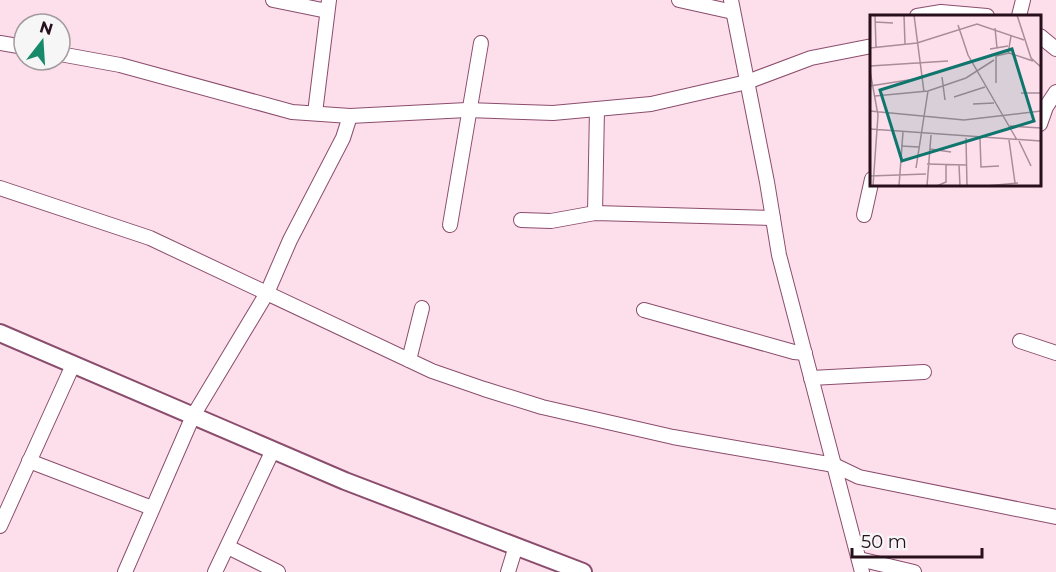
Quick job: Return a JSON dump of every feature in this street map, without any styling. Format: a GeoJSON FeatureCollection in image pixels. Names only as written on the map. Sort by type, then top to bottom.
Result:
{"type":"FeatureCollection","features":[{"type":"Feature","properties":{"kind":"street"},"geometry":{"type":"LineString","coordinates":[[273,0],[328,5],[315,113]]}},
{"type":"Feature","properties":{"kind":"street"},"geometry":{"type":"LineString","coordinates":[[680,0],[732,6],[779,255],[861,566],[914,572]]}},
{"type":"Feature","properties":{"kind":"street"},"geometry":{"type":"LineString","coordinates":[[1019,15],[1023,0]]}},
{"type":"Feature","properties":{"kind":"street"},"geometry":{"type":"LineString","coordinates":[[923,15],[941,12],[976,15]]}},
{"type":"Feature","properties":{"kind":"street"},"geometry":{"type":"LineString","coordinates":[[1041,37],[1056,49]]}},
{"type":"Feature","properties":{"kind":"street"},"geometry":{"type":"LineString","coordinates":[[450,225],[481,43]]}},
{"type":"Feature","properties":{"kind":"street"},"geometry":{"type":"LineString","coordinates":[[72,56],[120,65],[292,112],[350,116],[471,110],[553,113],[651,104],[747,82],[811,58],[870,46]]}},
{"type":"Feature","properties":{"kind":"street"},"geometry":{"type":"LineString","coordinates":[[1041,121],[1046,107],[1056,92]]}},
{"type":"Feature","properties":{"kind":"street"},"geometry":{"type":"LineString","coordinates":[[595,213],[597,109]]}},
{"type":"Feature","properties":{"kind":"street"},"geometry":{"type":"LineString","coordinates":[[125,572],[193,417],[267,293],[290,240],[344,138],[350,116]]}},
{"type":"Feature","properties":{"kind":"street"},"geometry":{"type":"LineString","coordinates":[[864,216],[870,186]]}},
{"type":"Feature","properties":{"kind":"street"},"geometry":{"type":"LineString","coordinates":[[0,188],[150,238],[432,371],[542,407],[673,437],[834,465],[859,477],[1056,517]]}},
{"type":"Feature","properties":{"kind":"street"},"geometry":{"type":"LineString","coordinates":[[521,220],[551,220],[595,213],[773,218]]}},
{"type":"Feature","properties":{"kind":"street"},"geometry":{"type":"LineString","coordinates":[[409,360],[422,308]]}},
{"type":"Feature","properties":{"kind":"street"},"geometry":{"type":"LineString","coordinates":[[644,310],[794,352],[805,353]]}},
{"type":"Feature","properties":{"kind":"street"},"geometry":{"type":"LineString","coordinates":[[0,333],[273,450],[583,572]]}},
{"type":"Feature","properties":{"kind":"street"},"geometry":{"type":"LineString","coordinates":[[1020,341],[1056,353]]}},
{"type":"Feature","properties":{"kind":"street"},"geometry":{"type":"LineString","coordinates":[[0,526],[73,365]]}},
{"type":"Feature","properties":{"kind":"street"},"geometry":{"type":"LineString","coordinates":[[812,378],[899,375],[906,371],[924,372]]}},
{"type":"Feature","properties":{"kind":"street"},"geometry":{"type":"LineString","coordinates":[[215,572],[273,450]]}},
{"type":"Feature","properties":{"kind":"street"},"geometry":{"type":"LineString","coordinates":[[29,461],[152,508]]}},
{"type":"Feature","properties":{"kind":"street"},"geometry":{"type":"LineString","coordinates":[[508,572],[516,546]]}},
{"type":"Feature","properties":{"kind":"street"},"geometry":{"type":"LineString","coordinates":[[228,547],[278,572]]}}]}
